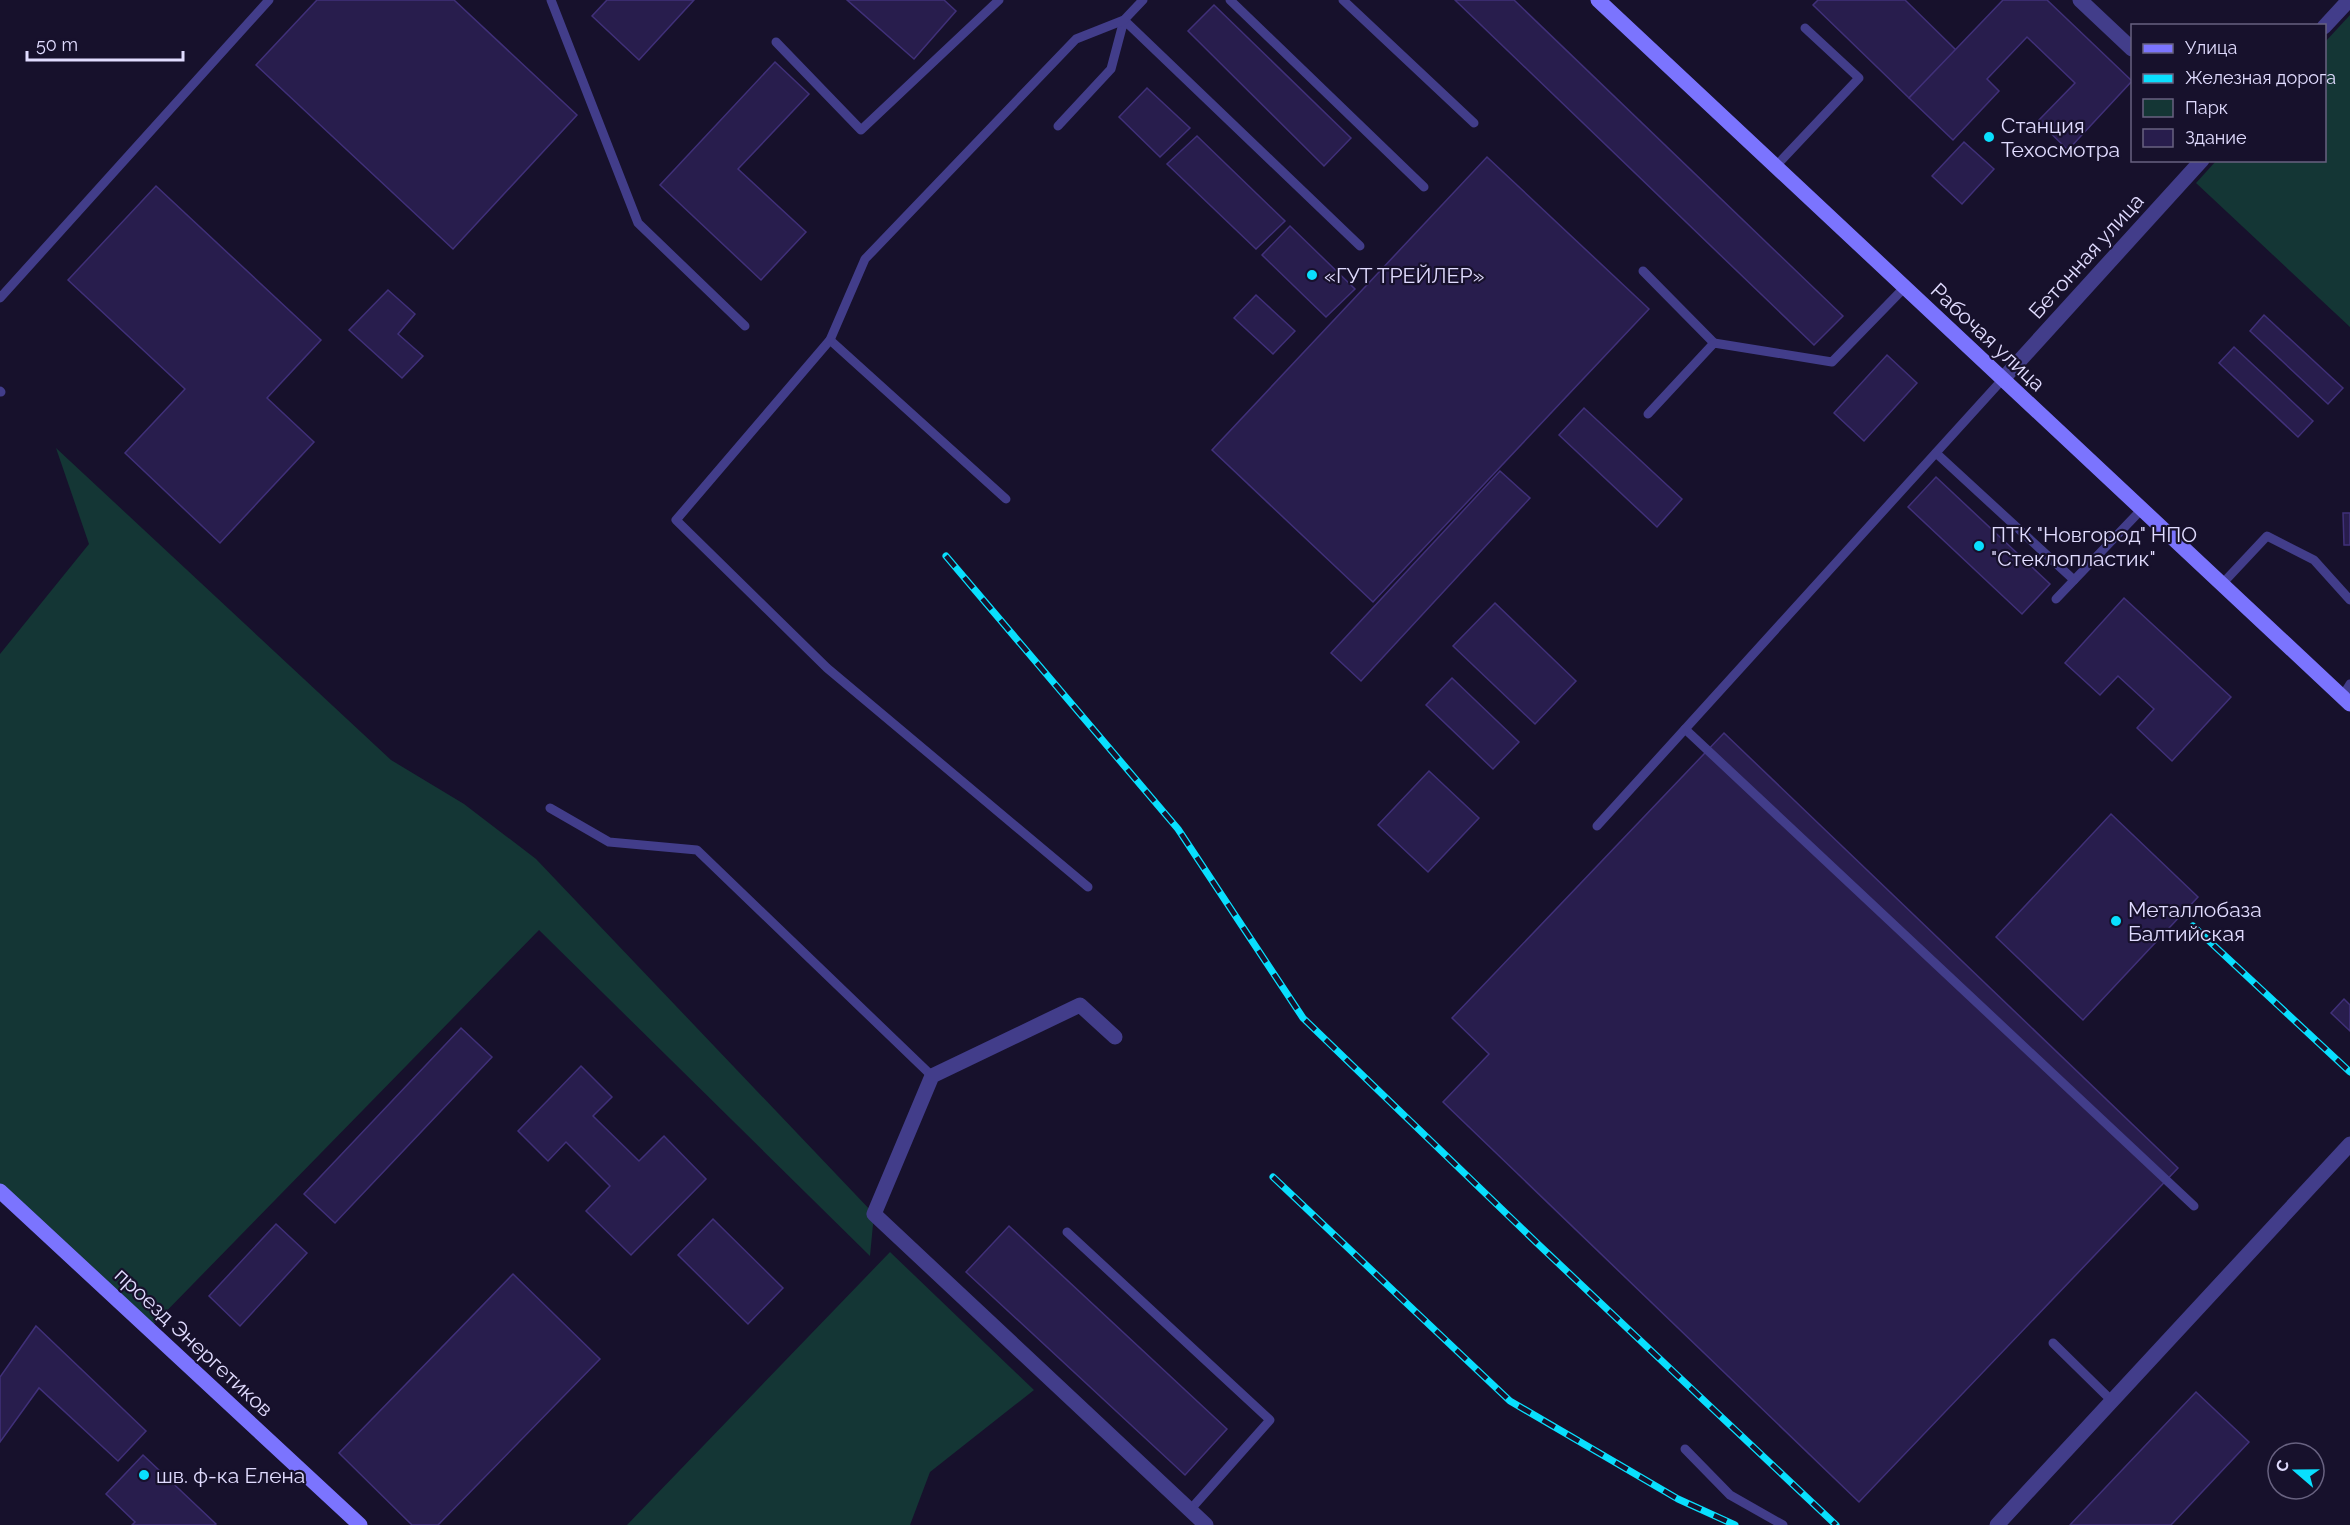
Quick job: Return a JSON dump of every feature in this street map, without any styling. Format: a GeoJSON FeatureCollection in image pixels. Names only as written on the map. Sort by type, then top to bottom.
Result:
{"type":"FeatureCollection","features":[{"type":"Feature","properties":{"kind":"main road","name":"Рабочая улица"},"geometry":{"type":"LineString","coordinates":[[1598,0],[2222,584],[2348,695]]}},
{"type":"Feature","properties":{"kind":"main road","name":"проезд Энергетиков"},"geometry":{"type":"LineString","coordinates":[[0,1191],[360,1525]]}},
{"type":"Feature","properties":{"kind":"street"},"geometry":{"type":"LineString","coordinates":[[2080,0],[2131,47]]}},
{"type":"Feature","properties":{"kind":"street"},"geometry":{"type":"LineString","coordinates":[[2326,26],[2349,0]]}},
{"type":"Feature","properties":{"kind":"street","name":"Бетонная улица"},"geometry":{"type":"LineString","coordinates":[[2002,380],[2200,162]]}},
{"type":"Feature","properties":{"kind":"street"},"geometry":{"type":"LineString","coordinates":[[1115,1037],[1080,1005],[933,1076],[874,1214],[1190,1510],[1202,1524]]}},
{"type":"Feature","properties":{"kind":"street"},"geometry":{"type":"LineString","coordinates":[[1997,1525],[2350,1144]]}},
{"type":"Feature","properties":{"kind":"lane"},"geometry":{"type":"LineString","coordinates":[[0,298],[269,0]]}},
{"type":"Feature","properties":{"kind":"lane"},"geometry":{"type":"LineString","coordinates":[[551,0],[638,223],[745,326]]}},
{"type":"Feature","properties":{"kind":"lane"},"geometry":{"type":"LineString","coordinates":[[776,42],[861,130],[999,0]]}},
{"type":"Feature","properties":{"kind":"lane"},"geometry":{"type":"LineString","coordinates":[[1088,887],[826,668],[676,520],[830,339],[865,259],[1076,39],[1124,20],[1143,0]]}},
{"type":"Feature","properties":{"kind":"lane"},"geometry":{"type":"LineString","coordinates":[[1230,0],[1424,187]]}},
{"type":"Feature","properties":{"kind":"lane"},"geometry":{"type":"LineString","coordinates":[[1343,0],[1474,123]]}},
{"type":"Feature","properties":{"kind":"lane"},"geometry":{"type":"LineString","coordinates":[[1058,126],[1111,69],[1124,20]]}},
{"type":"Feature","properties":{"kind":"lane"},"geometry":{"type":"LineString","coordinates":[[1124,20],[1360,246]]}},
{"type":"Feature","properties":{"kind":"lane"},"geometry":{"type":"LineString","coordinates":[[1776,166],[1859,78],[1805,28]]}},
{"type":"Feature","properties":{"kind":"lane"},"geometry":{"type":"LineString","coordinates":[[1643,271],[1714,343],[1832,362],[1905,287]]}},
{"type":"Feature","properties":{"kind":"lane"},"geometry":{"type":"LineString","coordinates":[[830,339],[1006,499]]}},
{"type":"Feature","properties":{"kind":"lane"},"geometry":{"type":"LineString","coordinates":[[1648,414],[1714,343]]}},
{"type":"Feature","properties":{"kind":"lane"},"geometry":{"type":"LineString","coordinates":[[1597,826],[2002,380]]}},
{"type":"Feature","properties":{"kind":"lane"},"geometry":{"type":"LineString","coordinates":[[1936,453],[2074,580]]}},
{"type":"Feature","properties":{"kind":"lane"},"geometry":{"type":"LineString","coordinates":[[2056,599],[2142,509]]}},
{"type":"Feature","properties":{"kind":"lane"},"geometry":{"type":"LineString","coordinates":[[2222,584],[2267,536],[2314,560],[2350,600]]}},
{"type":"Feature","properties":{"kind":"lane"},"geometry":{"type":"LineString","coordinates":[[1685,729],[2194,1206]]}},
{"type":"Feature","properties":{"kind":"lane"},"geometry":{"type":"LineString","coordinates":[[550,808],[609,842],[697,850],[933,1076]]}},
{"type":"Feature","properties":{"kind":"lane"},"geometry":{"type":"LineString","coordinates":[[1067,1232],[1270,1420],[1190,1510]]}},
{"type":"Feature","properties":{"kind":"lane"},"geometry":{"type":"LineString","coordinates":[[2053,1343],[2112,1401]]}},
{"type":"Feature","properties":{"kind":"lane"},"geometry":{"type":"LineString","coordinates":[[1685,1449],[1730,1495],[1783,1525]]}},
{"type":"Feature","properties":{"kind":"green space"},"geometry":{"type":"Polygon","coordinates":[[[2350,15],[2350,327],[2196,183],[2215,162],[2326,162],[2326,41],[2350,15]]]}},
{"type":"Feature","properties":{"kind":"green space"},"geometry":{"type":"Polygon","coordinates":[[[56,448],[391,760],[464,804],[536,859],[874,1214],[870,1256],[539,930],[149,1329],[0,1191],[0,654],[89,544],[56,448]]]}},
{"type":"Feature","properties":{"kind":"green space"},"geometry":{"type":"Polygon","coordinates":[[[890,1252],[1034,1390],[930,1472],[910,1525],[627,1525],[890,1252]]]}},
{"type":"Feature","properties":{"kind":"building"},"geometry":{"type":"Polygon","coordinates":[[[317,0],[454,0],[577,115],[453,249],[256,65],[317,0]]]}},
{"type":"Feature","properties":{"kind":"building"},"geometry":{"type":"Polygon","coordinates":[[[607,0],[694,0],[639,60],[592,16],[607,0]]]}},
{"type":"Feature","properties":{"kind":"building"},"geometry":{"type":"Polygon","coordinates":[[[847,0],[944,0],[956,11],[914,59],[847,0]]]}},
{"type":"Feature","properties":{"kind":"building"},"geometry":{"type":"Polygon","coordinates":[[[1455,0],[1514,0],[1843,316],[1814,345],[1455,0]]]}},
{"type":"Feature","properties":{"kind":"building"},"geometry":{"type":"Polygon","coordinates":[[[1818,0],[1905,0],[1956,50],[1909,98],[1813,5],[1818,0]]]}},
{"type":"Feature","properties":{"kind":"building"},"geometry":{"type":"Polygon","coordinates":[[[2003,0],[2047,0],[2131,80],[2068,150],[2038,121],[2075,83],[2027,37],[1987,79],[1999,91],[1953,140],[1909,98],[2003,0]]]}},
{"type":"Feature","properties":{"kind":"building"},"geometry":{"type":"Polygon","coordinates":[[[1214,5],[1351,138],[1324,166],[1188,31],[1214,5]]]}},
{"type":"Feature","properties":{"kind":"building"},"geometry":{"type":"Polygon","coordinates":[[[775,62],[809,94],[738,169],[806,232],[761,280],[660,185],[775,62]]]}},
{"type":"Feature","properties":{"kind":"building"},"geometry":{"type":"Polygon","coordinates":[[[1147,88],[1190,128],[1160,157],[1119,117],[1147,88]]]}},
{"type":"Feature","properties":{"kind":"building"},"geometry":{"type":"Polygon","coordinates":[[[1197,136],[1285,221],[1256,249],[1167,164],[1197,136]]]}},
{"type":"Feature","properties":{"kind":"building"},"geometry":{"type":"Polygon","coordinates":[[[1964,142],[1994,169],[1962,204],[1932,176],[1964,142]]]}},
{"type":"Feature","properties":{"kind":"building"},"geometry":{"type":"Polygon","coordinates":[[[1487,157],[1649,309],[1373,602],[1212,450],[1487,157]]]}},
{"type":"Feature","properties":{"kind":"building"},"geometry":{"type":"Polygon","coordinates":[[[156,186],[321,340],[267,398],[314,442],[220,543],[125,453],[185,389],[68,280],[156,186]]]}},
{"type":"Feature","properties":{"kind":"building"},"geometry":{"type":"Polygon","coordinates":[[[1290,226],[1355,289],[1326,317],[1262,255],[1290,226]]]}},
{"type":"Feature","properties":{"kind":"building"},"geometry":{"type":"Polygon","coordinates":[[[388,290],[415,314],[398,334],[423,356],[402,378],[349,330],[388,290]]]}},
{"type":"Feature","properties":{"kind":"building"},"geometry":{"type":"Polygon","coordinates":[[[1256,295],[1295,331],[1273,354],[1234,318],[1256,295]]]}},
{"type":"Feature","properties":{"kind":"building"},"geometry":{"type":"Polygon","coordinates":[[[2264,315],[2343,388],[2328,404],[2250,331],[2264,315]]]}},
{"type":"Feature","properties":{"kind":"building"},"geometry":{"type":"Polygon","coordinates":[[[2234,347],[2313,421],[2298,437],[2219,363],[2234,347]]]}},
{"type":"Feature","properties":{"kind":"building"},"geometry":{"type":"Polygon","coordinates":[[[1887,355],[1917,383],[1864,441],[1834,413],[1887,355]]]}},
{"type":"Feature","properties":{"kind":"building"},"geometry":{"type":"Polygon","coordinates":[[[1584,408],[1682,499],[1657,527],[1559,435],[1584,408]]]}},
{"type":"Feature","properties":{"kind":"building"},"geometry":{"type":"Polygon","coordinates":[[[1500,471],[1530,498],[1361,681],[1331,653],[1500,471]]]}},
{"type":"Feature","properties":{"kind":"building","name":"ПТК \"Новгород\" НПО \"Стеклопластик\""},"geometry":{"type":"Polygon","coordinates":[[[1936,477],[2050,584],[2022,614],[1908,507],[1936,477]]]}},
{"type":"Feature","properties":{"kind":"building"},"geometry":{"type":"Polygon","coordinates":[[[2343,513],[2350,513],[2350,545],[2344,545],[2343,513]]]}},
{"type":"Feature","properties":{"kind":"building"},"geometry":{"type":"Polygon","coordinates":[[[2124,598],[2231,697],[2172,761],[2137,728],[2154,709],[2118,676],[2100,695],[2065,663],[2124,598]]]}},
{"type":"Feature","properties":{"kind":"building"},"geometry":{"type":"Polygon","coordinates":[[[1495,603],[1576,681],[1535,724],[1453,646],[1495,603]]]}},
{"type":"Feature","properties":{"kind":"building"},"geometry":{"type":"Polygon","coordinates":[[[1452,678],[1519,742],[1493,769],[1426,705],[1452,678]]]}},
{"type":"Feature","properties":{"kind":"building"},"geometry":{"type":"Polygon","coordinates":[[[1724,733],[2178,1168],[1859,1502],[1443,1102],[1489,1054],[1452,1018],[1724,733]]]}},
{"type":"Feature","properties":{"kind":"building"},"geometry":{"type":"Polygon","coordinates":[[[1429,771],[1479,818],[1428,872],[1378,825],[1429,771]]]}},
{"type":"Feature","properties":{"kind":"building"},"geometry":{"type":"Polygon","coordinates":[[[2111,814],[2198,897],[2083,1020],[1996,937],[2111,814]]]}},
{"type":"Feature","properties":{"kind":"building"},"geometry":{"type":"Polygon","coordinates":[[[2344,999],[2350,1005],[2350,1031],[2331,1013],[2344,999]]]}},
{"type":"Feature","properties":{"kind":"building"},"geometry":{"type":"Polygon","coordinates":[[[461,1028],[492,1057],[335,1223],[304,1194],[461,1028]]]}},
{"type":"Feature","properties":{"kind":"building"},"geometry":{"type":"Polygon","coordinates":[[[581,1066],[612,1097],[593,1116],[639,1161],[664,1136],[706,1179],[631,1255],[586,1211],[610,1186],[566,1142],[548,1161],[518,1131],[581,1066]]]}},
{"type":"Feature","properties":{"kind":"building"},"geometry":{"type":"Polygon","coordinates":[[[713,1219],[783,1288],[748,1324],[678,1255],[713,1219]]]}},
{"type":"Feature","properties":{"kind":"building"},"geometry":{"type":"Polygon","coordinates":[[[276,1224],[307,1253],[240,1326],[209,1296],[276,1224]]]}},
{"type":"Feature","properties":{"kind":"building"},"geometry":{"type":"Polygon","coordinates":[[[1009,1226],[1227,1429],[1185,1475],[966,1272],[1009,1226]]]}},
{"type":"Feature","properties":{"kind":"building"},"geometry":{"type":"Polygon","coordinates":[[[513,1274],[600,1359],[438,1525],[412,1525],[339,1453],[513,1274]]]}},
{"type":"Feature","properties":{"kind":"building"},"geometry":{"type":"Polygon","coordinates":[[[36,1326],[146,1431],[118,1461],[39,1388],[0,1442],[0,1377],[36,1326]]]}},
{"type":"Feature","properties":{"kind":"building"},"geometry":{"type":"Polygon","coordinates":[[[2196,1392],[2249,1442],[2171,1525],[2070,1525],[2196,1392]]]}},
{"type":"Feature","properties":{"kind":"building","name":"шв. ф-ка Елена"},"geometry":{"type":"Polygon","coordinates":[[[143,1455],[216,1524],[132,1525],[135,1522],[106,1494],[143,1455]]]}},
{"type":"Feature","properties":{"kind":"railway"},"geometry":{"type":"LineString","coordinates":[[946,556],[1178,829],[1303,1018],[1539,1245],[1836,1525]]}},
{"type":"Feature","properties":{"kind":"railway"},"geometry":{"type":"LineString","coordinates":[[2193,926],[2350,1072]]}},
{"type":"Feature","properties":{"kind":"railway"},"geometry":{"type":"LineString","coordinates":[[1273,1177],[1510,1401],[1678,1499],[1735,1525]]}},
{"type":"Feature","properties":{"kind":"place","name":"Станция Техосмотра"},"geometry":{"type":"Point","coordinates":[1989,137]}},
{"type":"Feature","properties":{"kind":"place","name":"«ГУТ ТРЕЙЛЕР»"},"geometry":{"type":"Point","coordinates":[1312,275]}},
{"type":"Feature","properties":{"kind":"place","name":"ПТК \"Новгород\" НПО \"Стеклопластик\""},"geometry":{"type":"Point","coordinates":[1979,546]}},
{"type":"Feature","properties":{"kind":"place","name":"Металлобаза Балтийская"},"geometry":{"type":"Point","coordinates":[2116,921]}},
{"type":"Feature","properties":{"kind":"place","name":"шв. ф-ка Елена"},"geometry":{"type":"Point","coordinates":[144,1475]}}]}
